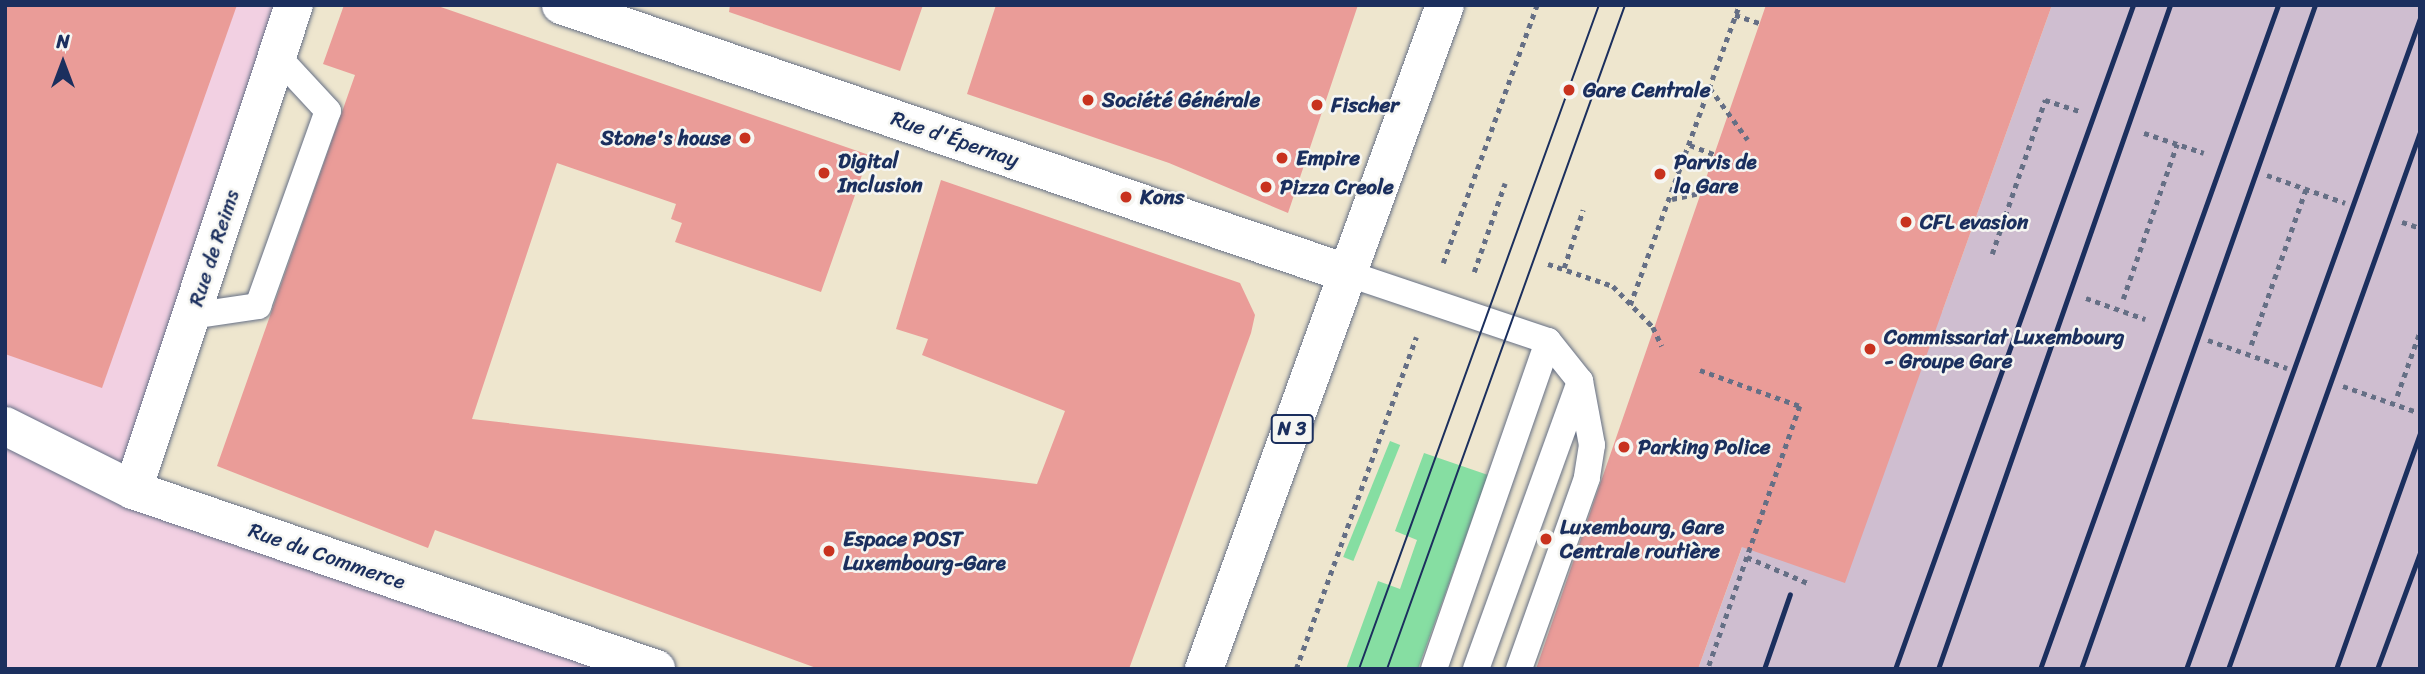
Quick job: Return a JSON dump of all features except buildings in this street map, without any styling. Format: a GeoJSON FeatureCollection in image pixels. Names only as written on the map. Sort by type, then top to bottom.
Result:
{"type":"FeatureCollection","features":[{"type":"Feature","properties":{"kind":"street","name":"Rue de Reims"},"geometry":{"type":"LineString","coordinates":[[133,490],[294,5]]}},
{"type":"Feature","properties":{"kind":"street","name":"Rue d'Épernay"},"geometry":{"type":"LineString","coordinates":[[561,5],[1349,274]]}},
{"type":"Feature","properties":{"kind":"street","name":"N 3"},"geometry":{"type":"LineString","coordinates":[[1204,669],[1445,5]]}},
{"type":"Feature","properties":{"kind":"street","name":"Rue du Commerce"},"geometry":{"type":"LineString","coordinates":[[5,426],[133,490],[656,669]]}},
{"type":"Feature","properties":{"kind":"lane"},"geometry":{"type":"LineString","coordinates":[[191,316],[258,306],[328,111],[277,56]]}},
{"type":"Feature","properties":{"kind":"lane"},"geometry":{"type":"LineString","coordinates":[[1349,274],[1548,341],[1580,381],[1591,433],[1587,478],[1519,669]]}},
{"type":"Feature","properties":{"kind":"lane"},"geometry":{"type":"LineString","coordinates":[[1434,669],[1548,341]]}},
{"type":"Feature","properties":{"kind":"lane"},"geometry":{"type":"LineString","coordinates":[[1476,669],[1580,381]]}},
{"type":"Feature","properties":{"kind":"path"},"geometry":{"type":"LineString","coordinates":[[1447,252],[1537,5]]}},
{"type":"Feature","properties":{"kind":"path"},"geometry":{"type":"LineString","coordinates":[[1630,305],[1671,199],[1739,5]]}},
{"type":"Feature","properties":{"kind":"path"},"geometry":{"type":"LineString","coordinates":[[1735,15],[1760,23]]}},
{"type":"Feature","properties":{"kind":"path"},"geometry":{"type":"LineString","coordinates":[[1710,87],[1748,140]]}},
{"type":"Feature","properties":{"kind":"path"},"geometry":{"type":"LineString","coordinates":[[1992,254],[2045,100],[2081,112]]}},
{"type":"Feature","properties":{"kind":"path"},"geometry":{"type":"LineString","coordinates":[[2144,133],[2204,153]]}},
{"type":"Feature","properties":{"kind":"path"},"geometry":{"type":"LineString","coordinates":[[2123,299],[2177,144]]}},
{"type":"Feature","properties":{"kind":"path"},"geometry":{"type":"LineString","coordinates":[[1690,145],[1714,154]]}},
{"type":"Feature","properties":{"kind":"path"},"geometry":{"type":"LineString","coordinates":[[2267,175],[2345,203]]}},
{"type":"Feature","properties":{"kind":"path"},"geometry":{"type":"LineString","coordinates":[[1474,272],[1505,183]]}},
{"type":"Feature","properties":{"kind":"path"},"geometry":{"type":"LineString","coordinates":[[1671,199],[1732,186]]}},
{"type":"Feature","properties":{"kind":"path"},"geometry":{"type":"LineString","coordinates":[[2251,345],[2306,189]]}},
{"type":"Feature","properties":{"kind":"path"},"geometry":{"type":"LineString","coordinates":[[1564,268],[1583,210]]}},
{"type":"Feature","properties":{"kind":"path"},"geometry":{"type":"LineString","coordinates":[[2402,222],[2420,228]]}},
{"type":"Feature","properties":{"kind":"path"},"geometry":{"type":"LineString","coordinates":[[1548,264],[1613,286],[1653,327],[1662,346]]}},
{"type":"Feature","properties":{"kind":"path"},"geometry":{"type":"LineString","coordinates":[[2085,298],[2145,319]]}},
{"type":"Feature","properties":{"kind":"path"},"geometry":{"type":"LineString","coordinates":[[2397,396],[2420,331]]}},
{"type":"Feature","properties":{"kind":"path"},"geometry":{"type":"LineString","coordinates":[[2208,340],[2287,368]]}},
{"type":"Feature","properties":{"kind":"path"},"geometry":{"type":"LineString","coordinates":[[1296,669],[1414,342]]}},
{"type":"Feature","properties":{"kind":"path"},"geometry":{"type":"LineString","coordinates":[[1700,370],[1800,406],[1708,669]]}},
{"type":"Feature","properties":{"kind":"path"},"geometry":{"type":"LineString","coordinates":[[2343,386],[2420,413]]}},
{"type":"Feature","properties":{"kind":"path"},"geometry":{"type":"LineString","coordinates":[[1747,557],[1810,584]]}},
{"type":"Feature","properties":{"kind":"shaded area"},"geometry":{"type":"Polygon","coordinates":[[[5,5],[294,5],[134,490],[656,669],[5,669],[5,5]]]}},
{"type":"Feature","properties":{"kind":"shaded area"},"geometry":{"type":"Polygon","coordinates":[[[2052,5],[2420,5],[2420,669],[1698,669],[1791,412],[1942,312],[2052,5]]]}},
{"type":"Feature","properties":{"kind":"green space"},"geometry":{"type":"Polygon","coordinates":[[[1390,441],[1400,445],[1353,561],[1343,557],[1390,441]]]}},
{"type":"Feature","properties":{"kind":"green space"},"geometry":{"type":"Polygon","coordinates":[[[1424,453],[1488,475],[1418,669],[1346,669],[1378,581],[1400,589],[1417,540],[1395,531],[1424,453]]]}},
{"type":"Feature","properties":{"kind":"tram line"},"geometry":{"type":"LineString","coordinates":[[1359,669],[1599,5]]}},
{"type":"Feature","properties":{"kind":"tram line"},"geometry":{"type":"LineString","coordinates":[[1387,669],[1625,5]]}},
{"type":"Feature","properties":{"kind":"railway"},"geometry":{"type":"LineString","coordinates":[[1895,669],[2133,5]]}},
{"type":"Feature","properties":{"kind":"railway"},"geometry":{"type":"LineString","coordinates":[[1938,669],[2170,5]]}},
{"type":"Feature","properties":{"kind":"railway"},"geometry":{"type":"LineString","coordinates":[[2040,669],[2278,5]]}},
{"type":"Feature","properties":{"kind":"railway"},"geometry":{"type":"LineString","coordinates":[[2081,669],[2315,5]]}},
{"type":"Feature","properties":{"kind":"railway"},"geometry":{"type":"LineString","coordinates":[[2186,669],[2420,18]]}},
{"type":"Feature","properties":{"kind":"railway"},"geometry":{"type":"LineString","coordinates":[[2228,669],[2420,132]]}},
{"type":"Feature","properties":{"kind":"railway"},"geometry":{"type":"LineString","coordinates":[[2336,669],[2420,433]]}},
{"type":"Feature","properties":{"kind":"railway"},"geometry":{"type":"LineString","coordinates":[[2377,669],[2420,553]]}},
{"type":"Feature","properties":{"kind":"railway"},"geometry":{"type":"LineString","coordinates":[[1764,669],[1790,594]]}},
{"type":"Feature","properties":{"kind":"place","name":"Gare Centrale"},"geometry":{"type":"Point","coordinates":[1569,90]}},
{"type":"Feature","properties":{"kind":"place","name":"Société Générale"},"geometry":{"type":"Point","coordinates":[1088,100]}},
{"type":"Feature","properties":{"kind":"place","name":"Fischer"},"geometry":{"type":"Point","coordinates":[1317,105]}},
{"type":"Feature","properties":{"kind":"place","name":"Stone's house"},"geometry":{"type":"Point","coordinates":[745,138]}},
{"type":"Feature","properties":{"kind":"place","name":"Empire"},"geometry":{"type":"Point","coordinates":[1282,158]}},
{"type":"Feature","properties":{"kind":"place","name":"Digital Inclusion"},"geometry":{"type":"Point","coordinates":[824,173]}},
{"type":"Feature","properties":{"kind":"place","name":"Parvis de la Gare"},"geometry":{"type":"Point","coordinates":[1660,174]}},
{"type":"Feature","properties":{"kind":"place","name":"Pizza Creole"},"geometry":{"type":"Point","coordinates":[1266,187]}},
{"type":"Feature","properties":{"kind":"place","name":"Kons"},"geometry":{"type":"Point","coordinates":[1126,197]}},
{"type":"Feature","properties":{"kind":"place","name":"CFL evasion"},"geometry":{"type":"Point","coordinates":[1906,222]}},
{"type":"Feature","properties":{"kind":"place","name":"Commissariat Luxembourg - Groupe Gare"},"geometry":{"type":"Point","coordinates":[1870,349]}},
{"type":"Feature","properties":{"kind":"place","name":"Parking Police"},"geometry":{"type":"Point","coordinates":[1624,447]}},
{"type":"Feature","properties":{"kind":"place","name":"Luxembourg, Gare Centrale routière"},"geometry":{"type":"Point","coordinates":[1546,539]}},
{"type":"Feature","properties":{"kind":"place","name":"Espace POST Luxembourg-Gare"},"geometry":{"type":"Point","coordinates":[829,551]}}]}
